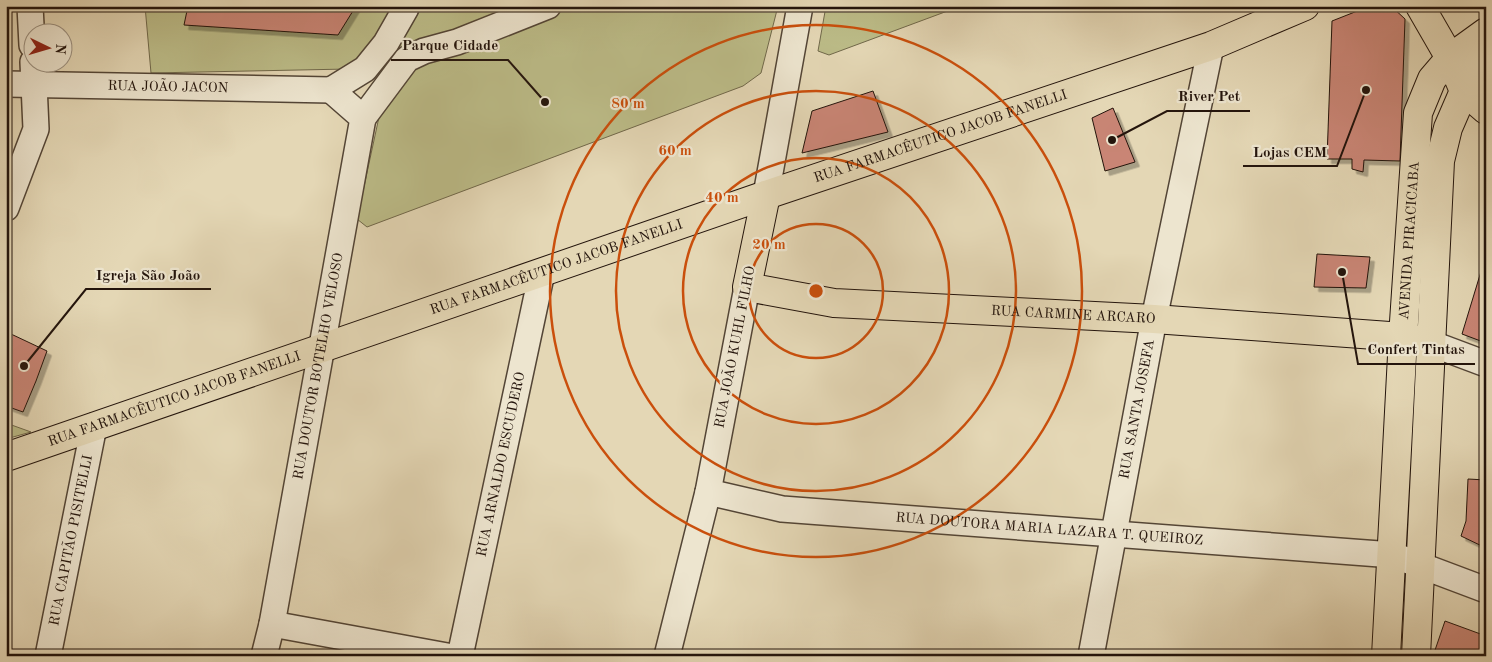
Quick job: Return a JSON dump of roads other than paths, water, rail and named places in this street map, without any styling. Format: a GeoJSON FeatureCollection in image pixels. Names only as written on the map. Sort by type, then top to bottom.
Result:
{"type":"FeatureCollection","features":[{"type":"Feature","properties":{"kind":"main road","name":"RUA FARMACÊUTICO JACOB FANELLI"},"geometry":{"type":"LineString","coordinates":[[6,457],[766,195],[1211,46],[1305,6]]}},
{"type":"Feature","properties":{"kind":"main road"},"geometry":{"type":"LineString","coordinates":[[1420,6],[1450,58],[1464,91],[1486,110]]}},
{"type":"Feature","properties":{"kind":"main road","name":"AVENIDA PIRACICABA"},"geometry":{"type":"LineString","coordinates":[[1386,656],[1403,337],[1418,113],[1432,79],[1450,58],[1486,48]]}},
{"type":"Feature","properties":{"kind":"main road","name":"AVENIDA PIRACICABA"},"geometry":{"type":"LineString","coordinates":[[1416,656],[1440,161],[1448,128],[1486,48]]}},
{"type":"Feature","properties":{"kind":"main road","name":"RUA JOÃO KUHL FILHO"},"geometry":{"type":"LineString","coordinates":[[746,287],[766,195]]}},
{"type":"Feature","properties":{"kind":"main road","name":"RUA CARMINE ARCARO"},"geometry":{"type":"LineString","coordinates":[[746,287],[834,303],[1154,320],[1403,337],[1430,343]]}},
{"type":"Feature","properties":{"kind":"street"},"geometry":{"type":"LineString","coordinates":[[30,6],[31,22]]}},
{"type":"Feature","properties":{"kind":"street"},"geometry":{"type":"LineString","coordinates":[[406,8],[386,43],[365,69],[331,90],[363,118],[407,59],[457,36],[548,6]]}},
{"type":"Feature","properties":{"kind":"street","name":"RUA JOÃO KUHL FILHO"},"geometry":{"type":"LineString","coordinates":[[766,195],[800,6]]}},
{"type":"Feature","properties":{"kind":"street","name":"RUA SANTA JOSEFA"},"geometry":{"type":"LineString","coordinates":[[1091,656],[1154,320],[1211,46]]}},
{"type":"Feature","properties":{"kind":"street"},"geometry":{"type":"LineString","coordinates":[[6,208],[36,129],[34,74]]}},
{"type":"Feature","properties":{"kind":"street","name":"RUA JOÃO JACON"},"geometry":{"type":"LineString","coordinates":[[6,84],[34,74],[331,90]]}},
{"type":"Feature","properties":{"kind":"street","name":"RUA DOUTOR BOTELHO VELOSO"},"geometry":{"type":"LineString","coordinates":[[264,656],[272,624],[363,118]]}},
{"type":"Feature","properties":{"kind":"street","name":"RUA ARNALDO ESCUDERO"},"geometry":{"type":"LineString","coordinates":[[460,656],[542,272]]}},
{"type":"Feature","properties":{"kind":"street","name":"RUA JOÃO KUHL FILHO"},"geometry":{"type":"LineString","coordinates":[[667,656],[708,492],[746,287]]}},
{"type":"Feature","properties":{"kind":"street"},"geometry":{"type":"LineString","coordinates":[[1430,343],[1486,364]]}},
{"type":"Feature","properties":{"kind":"street","name":"RUA CAPITÃO PISITELLI"},"geometry":{"type":"LineString","coordinates":[[48,656],[94,426]]}},
{"type":"Feature","properties":{"kind":"street","name":"RUA DOUTORA MARIA LAZARA T. QUEIROZ"},"geometry":{"type":"LineString","coordinates":[[708,492],[782,509],[1392,555],[1486,590]]}},
{"type":"Feature","properties":{"kind":"street"},"geometry":{"type":"LineString","coordinates":[[272,624],[447,656]]}},
{"type":"Feature","properties":{"kind":"place","name":"Lojas CEM"},"geometry":{"type":"Point","coordinates":[1366,90]}},
{"type":"Feature","properties":{"kind":"place","name":"Parque Cidade"},"geometry":{"type":"Point","coordinates":[545,102]}},
{"type":"Feature","properties":{"kind":"place","name":"River Pet"},"geometry":{"type":"Point","coordinates":[1112,140]}},
{"type":"Feature","properties":{"kind":"place","name":"Confert Tintas"},"geometry":{"type":"Point","coordinates":[1342,272]}},
{"type":"Feature","properties":{"kind":"place","name":"Igreja São João"},"geometry":{"type":"Point","coordinates":[24,366]}}]}
